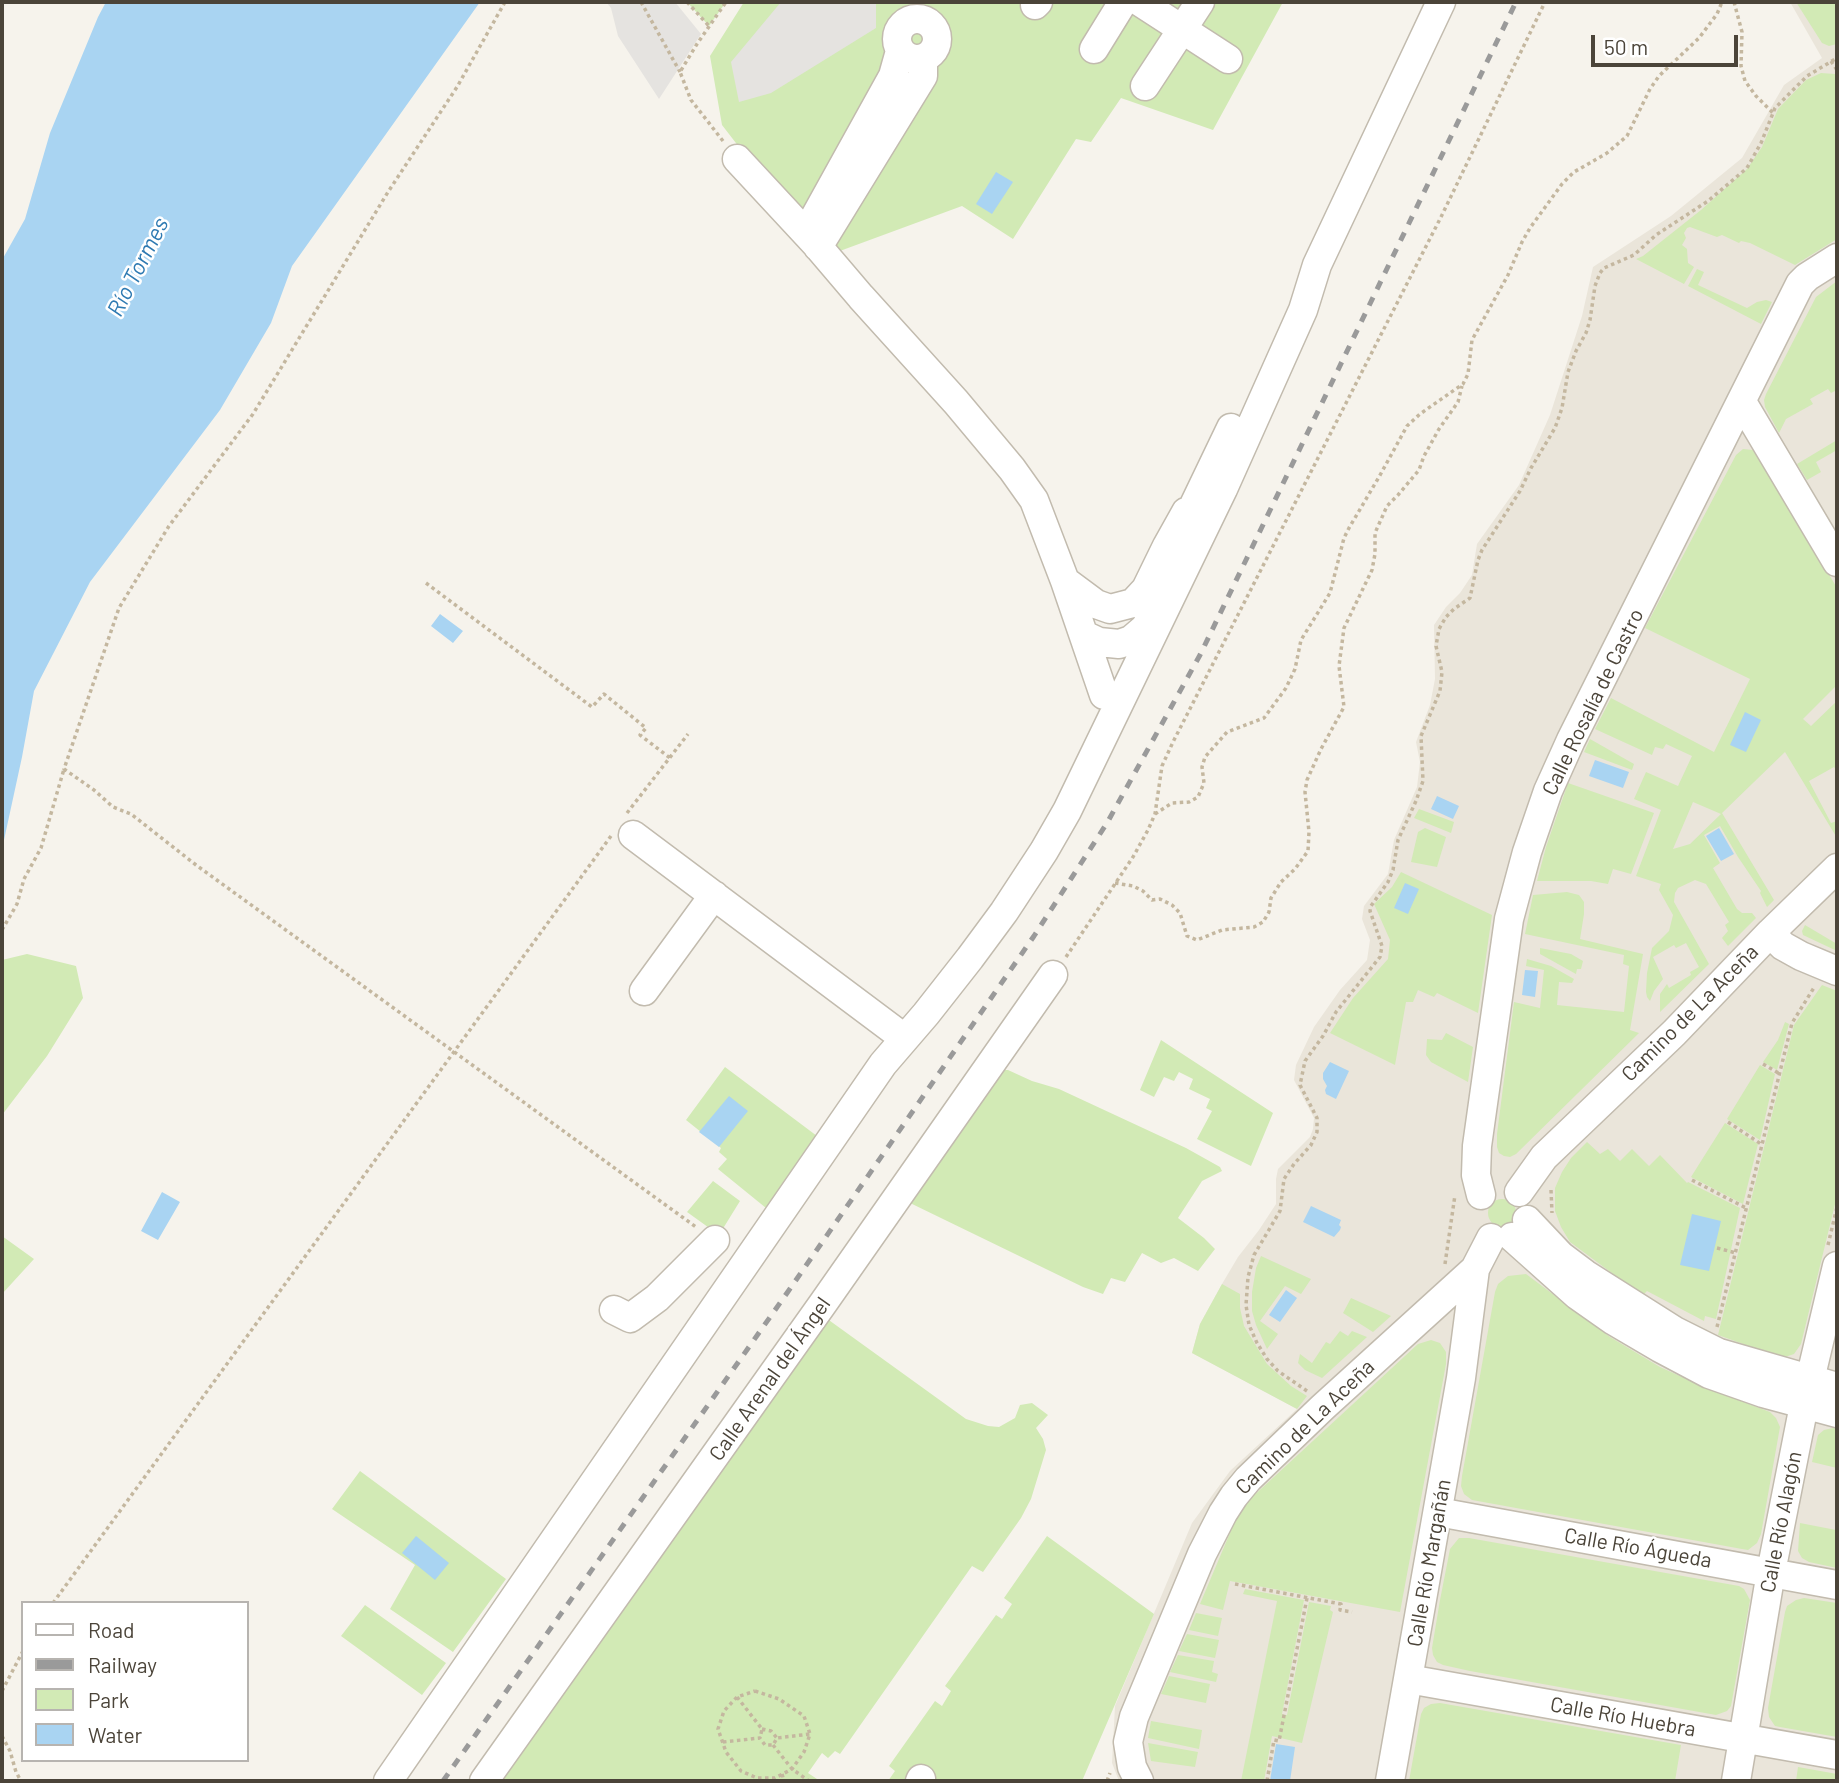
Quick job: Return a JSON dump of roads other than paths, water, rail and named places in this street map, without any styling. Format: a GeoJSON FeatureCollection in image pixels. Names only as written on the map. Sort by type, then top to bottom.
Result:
{"type":"FeatureCollection","features":[{"type":"Feature","properties":{"kind":"street"},"geometry":{"type":"LineString","coordinates":[[1094,49],[1123,2]]}},
{"type":"Feature","properties":{"kind":"street"},"geometry":{"type":"LineString","coordinates":[[1140,2],[1228,59]]}},
{"type":"Feature","properties":{"kind":"street"},"geometry":{"type":"LineString","coordinates":[[1145,86],[1200,2]]}},
{"type":"Feature","properties":{"kind":"street"},"geometry":{"type":"LineString","coordinates":[[388,1781],[883,1063],[926,1014],[1004,912],[1044,852],[1067,811],[1307,277],[1317,265],[1441,2]]}},
{"type":"Feature","properties":{"kind":"street"},"geometry":{"type":"LineString","coordinates":[[812,240],[923,76],[911,55]]}},
{"type":"Feature","properties":{"kind":"street"},"geometry":{"type":"LineString","coordinates":[[737,159],[956,402],[1034,500],[1104,695]]}},
{"type":"Feature","properties":{"kind":"street","name":"Calle Rosalía de Castro"},"geometry":{"type":"LineString","coordinates":[[1481,1195],[1476,1175],[1476,1146],[1509,919],[1527,852],[1548,791],[1571,740],[1800,284],[1837,258]]}},
{"type":"Feature","properties":{"kind":"street"},"geometry":{"type":"LineString","coordinates":[[1742,402],[1837,562]]}},
{"type":"Feature","properties":{"kind":"street"},"geometry":{"type":"LineString","coordinates":[[1065,581],[1096,604],[1110,609],[1133,603],[1146,589],[1167,546],[1222,468]]}},
{"type":"Feature","properties":{"kind":"street"},"geometry":{"type":"LineString","coordinates":[[904,1038],[917,1010],[1019,863],[1050,809],[1131,640],[1222,468]]}},
{"type":"Feature","properties":{"kind":"street"},"geometry":{"type":"LineString","coordinates":[[1067,811],[1071,788],[1130,660],[1131,640],[1110,609]]}},
{"type":"Feature","properties":{"kind":"street"},"geometry":{"type":"LineString","coordinates":[[1084,635],[1109,644],[1131,640]]}},
{"type":"Feature","properties":{"kind":"street"},"geometry":{"type":"LineString","coordinates":[[625,825],[904,1038]]}},
{"type":"Feature","properties":{"kind":"street","name":"Camino de La Aceña"},"geometry":{"type":"LineString","coordinates":[[1519,1192],[1544,1157],[1674,1032],[1837,867]]}},
{"type":"Feature","properties":{"kind":"street"},"geometry":{"type":"LineString","coordinates":[[644,991],[714,895]]}},
{"type":"Feature","properties":{"kind":"street"},"geometry":{"type":"LineString","coordinates":[[1770,933],[1783,946],[1828,976]]}},
{"type":"Feature","properties":{"kind":"street","name":"Calle Arenal del Ángel"},"geometry":{"type":"LineString","coordinates":[[484,1781],[1053,975]]}},
{"type":"Feature","properties":{"kind":"street"},"geometry":{"type":"LineString","coordinates":[[1521,1229],[1528,1210],[1519,1192],[1506,1186],[1493,1187],[1481,1195],[1475,1211],[1478,1227],[1521,1229],[1577,1295],[1637,1336],[1709,1374],[1807,1392],[1837,1387]]}},
{"type":"Feature","properties":{"kind":"street","name":"Camino de La Aceña"},"geometry":{"type":"LineString","coordinates":[[1132,1776],[1128,1742],[1134,1717],[1202,1554],[1234,1496],[1248,1479],[1323,1407],[1521,1229]]}},
{"type":"Feature","properties":{"kind":"street"},"geometry":{"type":"LineString","coordinates":[[614,1310],[630,1318],[657,1298],[715,1240]]}},
{"type":"Feature","properties":{"kind":"street","name":"Calle Río Alagón"},"geometry":{"type":"LineString","coordinates":[[1736,1781],[1771,1572],[1833,1255]]}},
{"type":"Feature","properties":{"kind":"street","name":"Calle Río Margañán"},"geometry":{"type":"LineString","coordinates":[[1390,1781],[1466,1344],[1475,1269]]}},
{"type":"Feature","properties":{"kind":"street"},"geometry":{"type":"LineString","coordinates":[[1416,1323],[1445,1328],[1466,1344]]}},
{"type":"Feature","properties":{"kind":"street"},"geometry":{"type":"LineString","coordinates":[[1807,1392],[1837,1413]]}},
{"type":"Feature","properties":{"kind":"street","name":"Calle Río Águeda"},"geometry":{"type":"LineString","coordinates":[[1438,1512],[1837,1585]]}},
{"type":"Feature","properties":{"kind":"street","name":"Calle Río Huebra"},"geometry":{"type":"LineString","coordinates":[[1408,1679],[1837,1755]]}},
{"type":"Feature","properties":{"kind":"water","name":"Río Tormes"},"geometry":{"type":"Polygon","coordinates":[[[106,2],[480,2],[292,266],[271,323],[220,410],[90,582],[34,691],[2,845],[2,260],[25,219],[50,133],[106,2]]]}},
{"type":"Feature","properties":{"kind":"water"},"geometry":{"type":"Polygon","coordinates":[[[996,172],[1013,182],[992,214],[976,204],[996,172]]]}},
{"type":"Feature","properties":{"kind":"water"},"geometry":{"type":"Polygon","coordinates":[[[440,614],[463,631],[453,643],[431,626],[440,614]]]}},
{"type":"Feature","properties":{"kind":"water"},"geometry":{"type":"Polygon","coordinates":[[[1745,712],[1761,720],[1746,752],[1730,745],[1745,712]]]}},
{"type":"Feature","properties":{"kind":"water"},"geometry":{"type":"Polygon","coordinates":[[[1595,760],[1629,772],[1623,788],[1589,776],[1595,760]]]}},
{"type":"Feature","properties":{"kind":"water"},"geometry":{"type":"Polygon","coordinates":[[[1437,796],[1459,806],[1453,819],[1431,809],[1437,796]]]}},
{"type":"Feature","properties":{"kind":"water"},"geometry":{"type":"Polygon","coordinates":[[[1719,828],[1734,854],[1721,861],[1706,836],[1719,828]]]}},
{"type":"Feature","properties":{"kind":"water"},"geometry":{"type":"Polygon","coordinates":[[[1405,883],[1419,889],[1408,914],[1394,908],[1405,883]]]}},
{"type":"Feature","properties":{"kind":"water"},"geometry":{"type":"Polygon","coordinates":[[[1525,970],[1538,971],[1535,997],[1522,995],[1525,970]]]}},
{"type":"Feature","properties":{"kind":"water"},"geometry":{"type":"Polygon","coordinates":[[[1330,1062],[1349,1071],[1336,1099],[1326,1094],[1327,1086],[1323,1079],[1323,1073],[1330,1062]]]}},
{"type":"Feature","properties":{"kind":"water"},"geometry":{"type":"Polygon","coordinates":[[[729,1096],[748,1111],[719,1147],[699,1132],[729,1096]]]}},
{"type":"Feature","properties":{"kind":"water"},"geometry":{"type":"Polygon","coordinates":[[[162,1192],[180,1202],[158,1240],[141,1231],[162,1192]]]}},
{"type":"Feature","properties":{"kind":"water"},"geometry":{"type":"Polygon","coordinates":[[[1311,1206],[1341,1220],[1340,1230],[1334,1237],[1303,1222],[1311,1206]]]}},
{"type":"Feature","properties":{"kind":"water"},"geometry":{"type":"Polygon","coordinates":[[[1692,1214],[1721,1221],[1709,1271],[1680,1265],[1692,1214]]]}},
{"type":"Feature","properties":{"kind":"water"},"geometry":{"type":"Polygon","coordinates":[[[1286,1290],[1297,1298],[1280,1322],[1269,1315],[1286,1290]]]}},
{"type":"Feature","properties":{"kind":"water"},"geometry":{"type":"Polygon","coordinates":[[[416,1536],[449,1563],[435,1580],[402,1553],[416,1536]]]}},
{"type":"Feature","properties":{"kind":"water"},"geometry":{"type":"Polygon","coordinates":[[[1276,1744],[1295,1747],[1290,1781],[1270,1781],[1276,1744]]]}},
{"type":"Feature","properties":{"kind":"railway"},"geometry":{"type":"LineString","coordinates":[[443,1781],[787,1293],[1034,936],[1107,823],[1200,655],[1516,2]]}}]}
